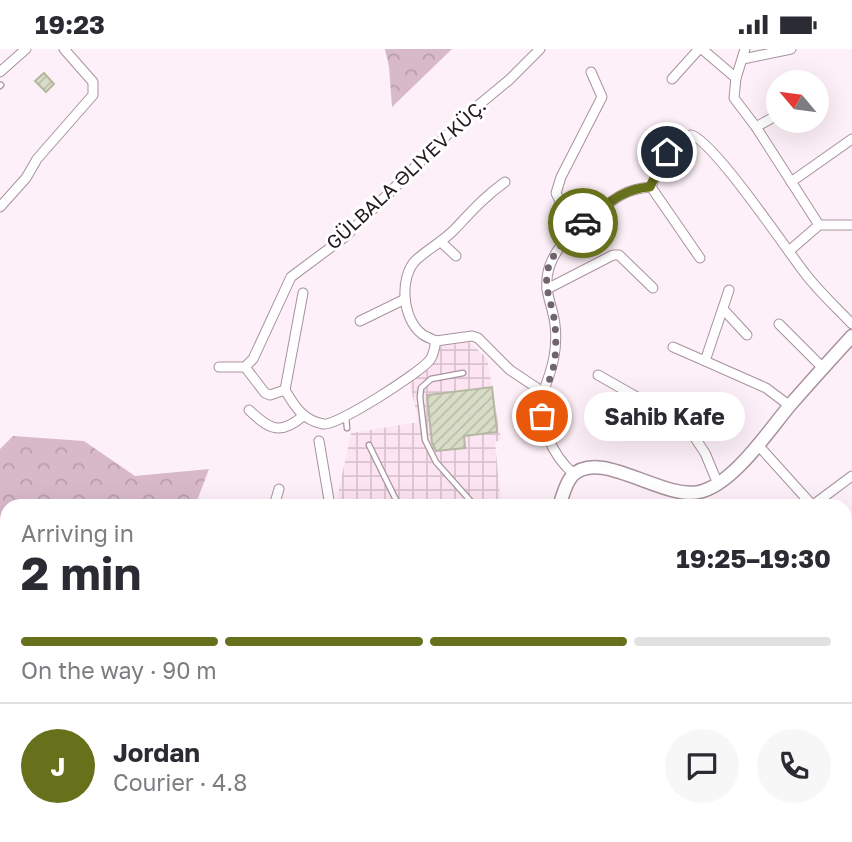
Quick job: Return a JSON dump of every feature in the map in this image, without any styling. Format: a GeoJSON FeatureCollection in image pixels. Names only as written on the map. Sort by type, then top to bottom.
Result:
{"type":"FeatureCollection","features":[{"type":"Feature","properties":{"kind":"street"},"geometry":{"type":"LineString","coordinates":[[0,72],[26,49]]}},
{"type":"Feature","properties":{"kind":"street"},"geometry":{"type":"LineString","coordinates":[[0,207],[26,178],[37,159],[93,95],[93,82],[64,49]]}},
{"type":"Feature","properties":{"kind":"street","name":"GÜLBALA ƏLIYEV KÜÇ."},"geometry":{"type":"LineString","coordinates":[[245,367],[253,359],[291,277],[346,236],[469,113],[509,80],[540,49]]}},
{"type":"Feature","properties":{"kind":"street"},"geometry":{"type":"LineString","coordinates":[[671,79],[700,49],[736,78]]}},
{"type":"Feature","properties":{"kind":"street"},"geometry":{"type":"LineString","coordinates":[[745,49],[736,78],[734,98],[819,225]]}},
{"type":"Feature","properties":{"kind":"street"},"geometry":{"type":"LineString","coordinates":[[743,59],[791,49]]}},
{"type":"Feature","properties":{"kind":"street"},"geometry":{"type":"LineString","coordinates":[[582,224],[556,193],[561,177],[602,97],[591,72]]}},
{"type":"Feature","properties":{"kind":"street"},"geometry":{"type":"LineString","coordinates":[[756,128],[766,122]]}},
{"type":"Feature","properties":{"kind":"street"},"geometry":{"type":"LineString","coordinates":[[650,187],[667,152],[682,139],[696,136],[766,218],[805,274],[852,324]]}},
{"type":"Feature","properties":{"kind":"street"},"geometry":{"type":"LineString","coordinates":[[790,182],[852,139]]}},
{"type":"Feature","properties":{"kind":"street"},"geometry":{"type":"LineString","coordinates":[[505,182],[478,203],[441,242],[414,262],[405,299],[413,323],[421,333],[436,341],[472,336],[478,338],[510,370],[543,393]]}},
{"type":"Feature","properties":{"kind":"street"},"geometry":{"type":"LineString","coordinates":[[574,474],[560,460],[546,432],[542,416],[543,393],[555,360],[555,324],[547,289],[547,274],[551,260],[582,224],[622,193],[635,188],[650,187]]}},
{"type":"Feature","properties":{"kind":"street"},"geometry":{"type":"LineString","coordinates":[[650,187],[700,258]]}},
{"type":"Feature","properties":{"kind":"street"},"geometry":{"type":"LineString","coordinates":[[789,251],[819,225],[852,225]]}},
{"type":"Feature","properties":{"kind":"street"},"geometry":{"type":"LineString","coordinates":[[441,242],[456,256]]}},
{"type":"Feature","properties":{"kind":"street"},"geometry":{"type":"LineString","coordinates":[[547,289],[613,255],[624,257],[653,288]]}},
{"type":"Feature","properties":{"kind":"street"},"geometry":{"type":"LineString","coordinates":[[705,361],[729,291]]}},
{"type":"Feature","properties":{"kind":"street"},"geometry":{"type":"LineString","coordinates":[[303,293],[285,390],[303,416],[325,425],[346,417],[428,363],[436,341]]}},
{"type":"Feature","properties":{"kind":"street"},"geometry":{"type":"LineString","coordinates":[[360,321],[405,299]]}},
{"type":"Feature","properties":{"kind":"street"},"geometry":{"type":"LineString","coordinates":[[723,309],[747,334]]}},
{"type":"Feature","properties":{"kind":"street"},"geometry":{"type":"LineString","coordinates":[[779,324],[823,368]]}},
{"type":"Feature","properties":{"kind":"street"},"geometry":{"type":"LineString","coordinates":[[561,499],[574,474],[590,467],[604,468],[679,493],[699,492],[718,484],[758,445],[852,336]]}},
{"type":"Feature","properties":{"kind":"street"},"geometry":{"type":"LineString","coordinates":[[673,347],[766,388],[790,406]]}},
{"type":"Feature","properties":{"kind":"street"},"geometry":{"type":"LineString","coordinates":[[219,366],[245,367],[265,393],[273,395],[285,390]]}},
{"type":"Feature","properties":{"kind":"street"},"geometry":{"type":"LineString","coordinates":[[598,375],[675,415],[687,426],[705,453],[718,484]]}},
{"type":"Feature","properties":{"kind":"street"},"geometry":{"type":"LineString","coordinates":[[249,410],[267,426],[278,429],[293,425],[303,416]]}},
{"type":"Feature","properties":{"kind":"street"},"geometry":{"type":"LineString","coordinates":[[319,441],[329,499]]}},
{"type":"Feature","properties":{"kind":"street"},"geometry":{"type":"LineString","coordinates":[[758,445],[807,499]]}},
{"type":"Feature","properties":{"kind":"street"},"geometry":{"type":"LineString","coordinates":[[822,499],[852,476]]}},
{"type":"Feature","properties":{"kind":"street"},"geometry":{"type":"LineString","coordinates":[[276,499],[279,489]]}},
{"type":"Feature","properties":{"kind":"lane"},"geometry":{"type":"LineString","coordinates":[[463,373],[431,379],[421,388],[420,397],[425,440],[436,462],[469,499]]}},
{"type":"Feature","properties":{"kind":"lane"},"geometry":{"type":"LineString","coordinates":[[346,417],[347,428]]}},
{"type":"Feature","properties":{"kind":"lane"},"geometry":{"type":"LineString","coordinates":[[369,445],[396,499]]}},
{"type":"Feature","properties":{"kind":"shaded area"},"geometry":{"type":"Polygon","coordinates":[[[469,342],[487,358],[501,440],[495,442],[500,499],[337,499],[351,433],[419,422],[408,377],[439,347],[469,342]]]}},
{"type":"Feature","properties":{"kind":"green space"},"geometry":{"type":"Polygon","coordinates":[[[385,49],[452,49],[392,107],[385,49]]]}},
{"type":"Feature","properties":{"kind":"green space"},"geometry":{"type":"Polygon","coordinates":[[[13,436],[84,441],[135,476],[209,469],[198,499],[0,499],[0,449],[13,436]]]}},
{"type":"Feature","properties":{"kind":"building"},"geometry":{"type":"Polygon","coordinates":[[[44,73],[54,84],[46,92],[35,81],[44,73]]]}},
{"type":"Feature","properties":{"kind":"building"},"geometry":{"type":"Polygon","coordinates":[[[492,387],[497,432],[464,436],[465,448],[436,451],[432,443],[427,395],[492,387]]]}},
{"type":"Feature","properties":{"kind":"way so far"},"geometry":{"type":"LineString","coordinates":[[542,416],[543,393],[555,360],[555,324],[547,289],[547,274],[551,260],[583,223]]}},
{"type":"Feature","properties":{"kind":"place","name":"Sahib Kafe"},"geometry":{"type":"Point","coordinates":[542,416]}},
{"type":"Feature","properties":{"kind":"route"},"geometry":{"type":"LineString","coordinates":[[583,223],[622,193],[635,188],[650,187],[667,152]]}}]}
